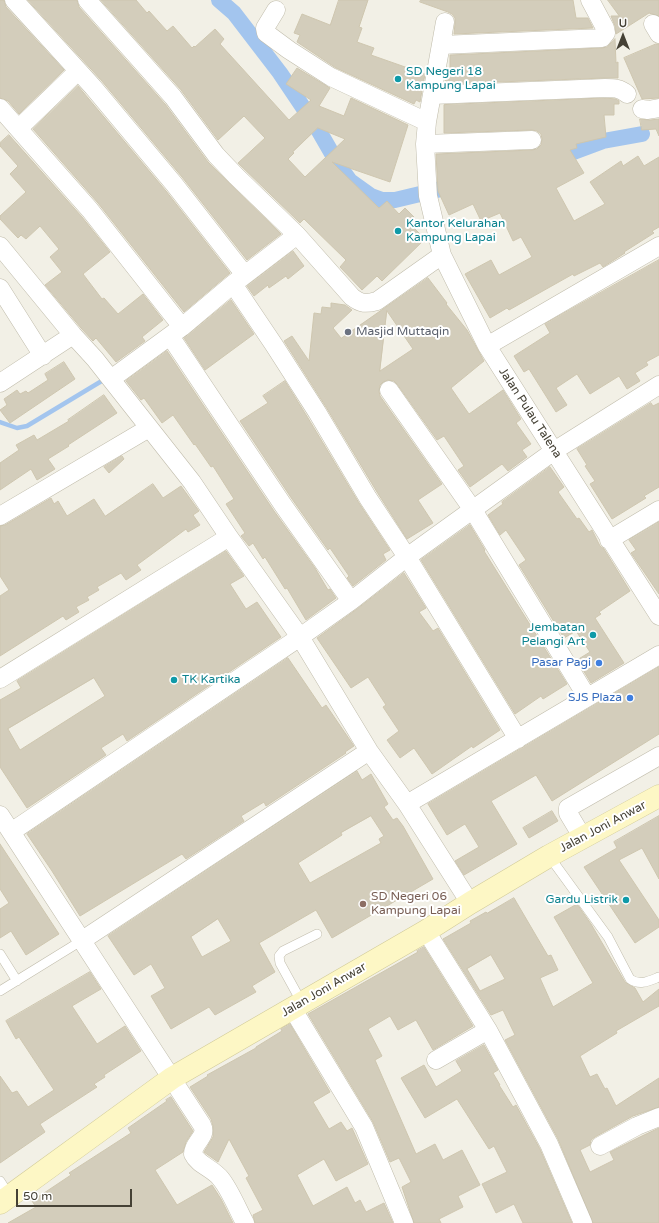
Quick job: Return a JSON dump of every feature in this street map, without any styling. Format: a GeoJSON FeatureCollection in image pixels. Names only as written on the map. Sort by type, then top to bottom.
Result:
{"type":"FeatureCollection","features":[{"type":"Feature","properties":{"kind":"main road","name":"Jalan Joni Anwar"},"geometry":{"type":"LineString","coordinates":[[3,1193],[172,1078],[426,931],[549,856],[659,796]]}},
{"type":"Feature","properties":{"kind":"street"},"geometry":{"type":"LineString","coordinates":[[14,0],[78,71],[174,184],[239,280],[274,345],[317,412],[368,498],[407,557],[518,739]]}},
{"type":"Feature","properties":{"kind":"street"},"geometry":{"type":"LineString","coordinates":[[87,0],[173,97],[216,155],[297,235],[352,297],[360,303],[368,304],[377,301],[442,255]]}},
{"type":"Feature","properties":{"kind":"street"},"geometry":{"type":"LineString","coordinates":[[441,45],[602,38],[606,34],[605,28],[590,0]]}},
{"type":"Feature","properties":{"kind":"street"},"geometry":{"type":"LineString","coordinates":[[276,10],[265,28],[266,34],[331,77],[427,122]]}},
{"type":"Feature","properties":{"kind":"street"},"geometry":{"type":"LineString","coordinates":[[445,22],[427,122],[425,144],[532,140]]}},
{"type":"Feature","properties":{"kind":"street"},"geometry":{"type":"LineString","coordinates":[[19,128],[78,71]]}},
{"type":"Feature","properties":{"kind":"street"},"geometry":{"type":"LineString","coordinates":[[432,95],[605,88],[615,88],[622,90],[627,94]]}},
{"type":"Feature","properties":{"kind":"street"},"geometry":{"type":"LineString","coordinates":[[0,108],[90,210],[176,331],[283,505],[351,601]]}},
{"type":"Feature","properties":{"kind":"street","name":"Jalan Pulau Talena"},"geometry":{"type":"LineString","coordinates":[[425,144],[428,196],[442,255],[487,346],[659,616]]}},
{"type":"Feature","properties":{"kind":"street"},"geometry":{"type":"LineString","coordinates":[[111,379],[176,331],[297,235]]}},
{"type":"Feature","properties":{"kind":"street"},"geometry":{"type":"LineString","coordinates":[[0,246],[73,335],[96,359],[192,482],[300,638],[369,751],[407,804],[470,903]]}},
{"type":"Feature","properties":{"kind":"street"},"geometry":{"type":"LineString","coordinates":[[487,346],[659,246]]}},
{"type":"Feature","properties":{"kind":"street"},"geometry":{"type":"LineString","coordinates":[[0,288],[43,356]]}},
{"type":"Feature","properties":{"kind":"street"},"geometry":{"type":"LineString","coordinates":[[0,383],[73,335]]}},
{"type":"Feature","properties":{"kind":"street"},"geometry":{"type":"LineString","coordinates":[[10,832],[300,638],[351,601],[407,557],[554,451],[659,385]]}},
{"type":"Feature","properties":{"kind":"street"},"geometry":{"type":"LineString","coordinates":[[389,390],[472,510],[587,697]]}},
{"type":"Feature","properties":{"kind":"street"},"geometry":{"type":"LineString","coordinates":[[0,516],[149,428]]}},
{"type":"Feature","properties":{"kind":"street"},"geometry":{"type":"LineString","coordinates":[[610,540],[659,510]]}},
{"type":"Feature","properties":{"kind":"street"},"geometry":{"type":"LineString","coordinates":[[0,679],[229,537]]}},
{"type":"Feature","properties":{"kind":"street"},"geometry":{"type":"LineString","coordinates":[[407,804],[659,655]]}},
{"type":"Feature","properties":{"kind":"street"},"geometry":{"type":"LineString","coordinates":[[81,941],[369,751]]}},
{"type":"Feature","properties":{"kind":"street"},"geometry":{"type":"LineString","coordinates":[[583,838],[568,814],[568,808],[659,756]]}},
{"type":"Feature","properties":{"kind":"street"},"geometry":{"type":"LineString","coordinates":[[0,815],[204,1129],[204,1134],[194,1146],[194,1157],[222,1180],[245,1223]]}},
{"type":"Feature","properties":{"kind":"street"},"geometry":{"type":"LineString","coordinates":[[426,931],[488,1030],[549,1144],[583,1223]]}},
{"type":"Feature","properties":{"kind":"street"},"geometry":{"type":"LineString","coordinates":[[297,1005],[364,1127],[404,1223]]}},
{"type":"Feature","properties":{"kind":"street"},"geometry":{"type":"LineString","coordinates":[[436,1060],[488,1030]]}},
{"type":"Feature","properties":{"kind":"street"},"geometry":{"type":"LineString","coordinates":[[600,1146],[659,1117]]}},
{"type":"Feature","properties":{"kind":"lane"},"geometry":{"type":"LineString","coordinates":[[549,856],[608,937],[630,979],[635,983],[642,983],[659,977]]}},
{"type":"Feature","properties":{"kind":"lane"},"geometry":{"type":"LineString","coordinates":[[297,1005],[280,963],[279,956],[283,951],[317,934]]}},
{"type":"Feature","properties":{"kind":"lane"},"geometry":{"type":"LineString","coordinates":[[0,991],[81,941]]}},
{"type":"Feature","properties":{"kind":"lane"},"geometry":{"type":"LineString","coordinates":[[0,954],[16,981]]}},
{"type":"Feature","properties":{"kind":"building"},"geometry":{"type":"Polygon","coordinates":[[[0,0],[4,0],[6,7],[64,70],[19,114],[8,101],[0,98],[0,0]]]}},
{"type":"Feature","properties":{"kind":"building"},"geometry":{"type":"Polygon","coordinates":[[[28,0],[77,0],[79,7],[165,104],[208,162],[281,234],[247,260],[182,177],[101,80],[28,0]]]}},
{"type":"Feature","properties":{"kind":"building"},"geometry":{"type":"Polygon","coordinates":[[[101,0],[136,0],[147,13],[149,11],[167,31],[173,26],[192,48],[215,29],[224,39],[220,44],[289,120],[311,100],[286,84],[297,68],[330,88],[319,106],[344,116],[351,98],[408,125],[390,182],[332,162],[379,208],[387,201],[399,214],[405,208],[414,217],[409,223],[425,239],[382,281],[377,276],[362,290],[340,267],[346,260],[304,219],[300,223],[238,163],[265,138],[244,116],[218,140],[181,90],[101,0]],[[318,128],[293,152],[294,153],[288,159],[305,177],[345,139],[318,128]]]}},
{"type":"Feature","properties":{"kind":"building"},"geometry":{"type":"Polygon","coordinates":[[[339,0],[368,0],[359,27],[362,28],[357,42],[374,48],[371,55],[425,74],[420,102],[416,100],[414,104],[336,68],[297,42],[300,35],[294,33],[302,14],[330,25],[339,0]]]}},
{"type":"Feature","properties":{"kind":"building"},"geometry":{"type":"Polygon","coordinates":[[[421,0],[573,0],[576,18],[588,18],[593,28],[454,34],[455,18],[452,14],[420,2],[421,0]]]}},
{"type":"Feature","properties":{"kind":"building"},"geometry":{"type":"Polygon","coordinates":[[[608,0],[659,0],[659,16],[649,13],[616,34],[611,16],[619,16],[608,0]]]}},
{"type":"Feature","properties":{"kind":"building"},"geometry":{"type":"Polygon","coordinates":[[[615,39],[616,63],[618,62],[618,78],[445,84],[446,74],[450,74],[450,55],[602,48],[607,47],[615,39]]]}},
{"type":"Feature","properties":{"kind":"building"},"geometry":{"type":"Polygon","coordinates":[[[659,44],[659,98],[642,99],[624,58],[659,44]]]}},
{"type":"Feature","properties":{"kind":"building"},"geometry":{"type":"Polygon","coordinates":[[[78,86],[166,191],[230,273],[184,312],[98,203],[33,129],[78,86]]]}},
{"type":"Feature","properties":{"kind":"building"},"geometry":{"type":"Polygon","coordinates":[[[605,98],[616,99],[619,101],[619,104],[614,104],[614,115],[604,115],[606,137],[576,144],[577,148],[570,150],[584,173],[556,188],[574,221],[605,204],[590,182],[621,161],[623,166],[638,156],[644,166],[659,157],[659,227],[652,231],[654,233],[603,267],[600,263],[574,276],[573,274],[509,310],[507,308],[490,318],[465,274],[491,260],[499,275],[532,257],[521,237],[513,241],[500,213],[481,221],[473,204],[449,215],[438,191],[436,154],[532,150],[537,149],[541,145],[541,134],[532,130],[444,133],[444,105],[605,98]]]}},
{"type":"Feature","properties":{"kind":"building"},"geometry":{"type":"Polygon","coordinates":[[[640,119],[659,119],[659,136],[656,129],[642,130],[640,119]]]}},
{"type":"Feature","properties":{"kind":"building"},"geometry":{"type":"Polygon","coordinates":[[[9,135],[82,217],[110,252],[83,274],[102,299],[104,298],[118,314],[143,294],[163,320],[142,337],[145,341],[116,362],[96,338],[93,341],[81,328],[45,285],[62,272],[50,257],[59,249],[40,226],[26,239],[21,235],[18,238],[0,219],[0,216],[26,192],[10,174],[18,166],[0,146],[0,143],[9,135]]]}},
{"type":"Feature","properties":{"kind":"building"},"geometry":{"type":"Polygon","coordinates":[[[293,251],[304,266],[288,279],[286,276],[269,288],[268,285],[254,296],[247,286],[293,251]]]}},
{"type":"Feature","properties":{"kind":"building"},"geometry":{"type":"Polygon","coordinates":[[[659,260],[659,355],[646,362],[648,365],[635,373],[640,381],[627,389],[619,376],[590,394],[577,374],[556,388],[567,405],[556,412],[529,369],[524,372],[514,356],[550,333],[545,324],[659,260]]]}},
{"type":"Feature","properties":{"kind":"building"},"geometry":{"type":"Polygon","coordinates":[[[428,278],[447,303],[446,304],[467,330],[484,361],[451,388],[469,414],[503,390],[521,419],[516,423],[531,444],[522,450],[527,457],[508,471],[502,464],[470,487],[458,470],[464,466],[444,436],[437,440],[394,381],[388,380],[383,382],[380,385],[380,396],[442,484],[418,500],[433,523],[407,539],[284,341],[292,336],[309,361],[314,313],[321,314],[322,307],[331,308],[331,303],[345,305],[352,310],[333,328],[341,338],[428,278]],[[387,311],[380,371],[413,349],[387,311]]]}},
{"type":"Feature","properties":{"kind":"building"},"geometry":{"type":"Polygon","coordinates":[[[231,300],[254,334],[205,370],[184,338],[231,300]]]}},
{"type":"Feature","properties":{"kind":"building"},"geometry":{"type":"Polygon","coordinates":[[[167,351],[274,511],[315,568],[328,590],[330,589],[336,598],[306,620],[287,588],[285,589],[265,557],[263,559],[253,543],[249,546],[241,536],[245,533],[226,504],[234,499],[213,466],[211,467],[173,415],[162,423],[144,398],[141,400],[126,381],[167,351]]]}},
{"type":"Feature","properties":{"kind":"building"},"geometry":{"type":"Polygon","coordinates":[[[64,362],[75,379],[10,423],[0,410],[7,405],[4,399],[17,390],[20,394],[26,391],[28,393],[48,380],[45,374],[64,362]]]}},
{"type":"Feature","properties":{"kind":"building"},"geometry":{"type":"Polygon","coordinates":[[[285,381],[359,503],[390,550],[383,554],[386,560],[353,586],[347,578],[349,576],[330,548],[328,550],[240,421],[268,403],[263,396],[285,381]]]}},
{"type":"Feature","properties":{"kind":"building"},"geometry":{"type":"Polygon","coordinates":[[[104,395],[117,413],[48,459],[55,469],[37,480],[31,469],[0,490],[0,463],[19,450],[16,445],[34,435],[37,440],[69,421],[68,420],[104,395]]]}},
{"type":"Feature","properties":{"kind":"building"},"geometry":{"type":"Polygon","coordinates":[[[651,403],[653,406],[659,403],[659,487],[644,496],[646,498],[612,519],[590,484],[595,481],[585,466],[587,465],[577,449],[651,403]]]}},
{"type":"Feature","properties":{"kind":"building"},"geometry":{"type":"Polygon","coordinates":[[[122,456],[124,459],[109,473],[104,467],[122,456]]]}},
{"type":"Feature","properties":{"kind":"building"},"geometry":{"type":"Polygon","coordinates":[[[550,467],[564,487],[558,492],[577,519],[579,518],[589,532],[592,530],[600,546],[604,549],[630,591],[599,612],[601,614],[595,618],[624,663],[591,683],[577,660],[590,652],[576,631],[564,638],[519,565],[526,560],[506,530],[500,535],[488,515],[503,504],[502,502],[550,467]]]}},
{"type":"Feature","properties":{"kind":"building"},"geometry":{"type":"Polygon","coordinates":[[[153,484],[163,498],[181,486],[199,511],[193,515],[200,525],[188,532],[186,529],[137,565],[141,570],[126,580],[121,573],[97,587],[99,590],[87,597],[89,600],[76,607],[79,612],[66,620],[63,616],[0,656],[0,596],[9,590],[0,576],[0,526],[5,525],[51,498],[54,504],[58,501],[67,516],[94,499],[105,516],[153,484]]]}},
{"type":"Feature","properties":{"kind":"building"},"geometry":{"type":"Polygon","coordinates":[[[659,522],[659,594],[631,553],[636,550],[629,540],[659,522]]]}},
{"type":"Feature","properties":{"kind":"building"},"geometry":{"type":"Polygon","coordinates":[[[470,525],[485,550],[484,551],[567,684],[543,699],[541,696],[515,714],[421,560],[470,525]]]}},
{"type":"Feature","properties":{"kind":"building"},"geometry":{"type":"Polygon","coordinates":[[[226,551],[244,576],[230,584],[246,609],[257,602],[281,637],[127,741],[123,734],[101,748],[106,755],[27,808],[0,767],[0,700],[21,688],[17,681],[226,551]],[[94,678],[8,729],[20,750],[105,696],[94,678]]]}},
{"type":"Feature","properties":{"kind":"building"},"geometry":{"type":"Polygon","coordinates":[[[404,573],[426,608],[419,612],[433,631],[438,628],[500,730],[473,748],[472,746],[432,774],[414,748],[400,758],[387,740],[399,731],[383,707],[386,705],[368,677],[351,688],[317,638],[404,573]]]}},
{"type":"Feature","properties":{"kind":"building"},"geometry":{"type":"Polygon","coordinates":[[[288,658],[322,708],[326,705],[354,746],[345,752],[346,753],[266,806],[264,802],[241,816],[244,821],[186,859],[182,854],[80,916],[27,834],[288,658]]]}},
{"type":"Feature","properties":{"kind":"building","name":"SJS Plaza"},"geometry":{"type":"Polygon","coordinates":[[[659,667],[659,734],[552,801],[536,775],[491,801],[517,844],[464,875],[455,861],[479,847],[465,824],[447,835],[428,804],[659,667]]]}},
{"type":"Feature","properties":{"kind":"building"},"geometry":{"type":"Polygon","coordinates":[[[357,771],[362,780],[371,774],[388,804],[384,807],[393,820],[397,818],[403,826],[433,879],[332,938],[316,910],[259,943],[275,972],[252,986],[256,992],[215,1015],[209,1007],[171,1029],[151,996],[165,988],[151,964],[134,975],[108,936],[357,771]],[[371,816],[341,833],[342,835],[298,863],[310,883],[381,843],[379,839],[384,836],[371,816]],[[218,919],[191,937],[202,957],[231,941],[218,919]]]}},
{"type":"Feature","properties":{"kind":"building"},"geometry":{"type":"Polygon","coordinates":[[[552,811],[558,821],[529,838],[523,828],[552,811]]]}},
{"type":"Feature","properties":{"kind":"building"},"geometry":{"type":"Polygon","coordinates":[[[659,816],[659,879],[642,848],[619,860],[659,920],[659,927],[635,943],[584,867],[617,848],[614,842],[659,816]]]}},
{"type":"Feature","properties":{"kind":"building"},"geometry":{"type":"Polygon","coordinates":[[[0,844],[59,934],[26,955],[11,931],[0,938],[0,909],[9,903],[0,889],[0,844]]]}},
{"type":"Feature","properties":{"kind":"building"},"geometry":{"type":"Polygon","coordinates":[[[514,898],[548,956],[551,955],[558,970],[540,978],[553,1007],[593,983],[554,917],[577,904],[591,924],[625,982],[635,988],[643,1002],[659,989],[659,1006],[616,1031],[617,1033],[580,1056],[590,1077],[597,1074],[605,1089],[607,1088],[616,1106],[659,1078],[659,1107],[633,1116],[595,1137],[591,1140],[590,1145],[580,1150],[590,1172],[614,1160],[610,1152],[659,1128],[659,1223],[593,1223],[558,1139],[505,1040],[515,1035],[503,1010],[491,1015],[443,939],[471,923],[470,921],[486,912],[487,913],[514,898]],[[491,955],[467,969],[480,991],[505,979],[491,955]]]}},
{"type":"Feature","properties":{"kind":"building"},"geometry":{"type":"Polygon","coordinates":[[[424,947],[473,1026],[433,1050],[416,1020],[398,1030],[390,1016],[368,1029],[382,1056],[375,1060],[416,1154],[435,1144],[443,1160],[462,1150],[480,1185],[458,1196],[463,1207],[439,1219],[441,1223],[414,1223],[402,1187],[411,1182],[399,1158],[390,1162],[373,1122],[308,1014],[418,952],[417,951],[424,947]]]}},
{"type":"Feature","properties":{"kind":"building"},"geometry":{"type":"Polygon","coordinates":[[[90,972],[101,989],[72,1006],[97,1044],[125,1026],[141,1051],[104,1075],[105,1077],[94,1084],[97,1087],[40,1124],[45,1132],[0,1163],[0,1076],[12,1093],[17,1091],[28,1107],[54,1090],[19,1037],[16,1039],[6,1021],[90,972]]]}},
{"type":"Feature","properties":{"kind":"building"},"geometry":{"type":"Polygon","coordinates":[[[290,1024],[330,1092],[313,1102],[329,1129],[341,1122],[347,1131],[352,1128],[368,1164],[336,1181],[324,1159],[297,1175],[313,1206],[347,1187],[355,1203],[360,1200],[366,1212],[384,1203],[393,1223],[255,1223],[253,1215],[263,1210],[246,1178],[249,1176],[229,1139],[218,1162],[204,1152],[213,1137],[213,1126],[211,1119],[190,1087],[208,1076],[207,1075],[256,1048],[290,1024]]]}},
{"type":"Feature","properties":{"kind":"building"},"geometry":{"type":"Polygon","coordinates":[[[484,1045],[498,1070],[493,1073],[513,1107],[516,1105],[540,1149],[572,1223],[523,1223],[514,1204],[496,1213],[482,1184],[507,1172],[494,1146],[489,1149],[457,1099],[425,1118],[401,1078],[424,1065],[436,1087],[462,1071],[456,1061],[484,1045]]]}},
{"type":"Feature","properties":{"kind":"building"},"geometry":{"type":"Polygon","coordinates":[[[171,1097],[193,1131],[186,1142],[183,1152],[155,1170],[177,1205],[212,1185],[233,1223],[8,1223],[36,1207],[32,1201],[71,1175],[69,1173],[131,1133],[128,1128],[171,1097]]]}},
{"type":"Feature","properties":{"kind":"waterway"},"geometry":{"type":"LineString","coordinates":[[219,0],[234,13],[280,73],[350,181],[371,196],[382,200],[395,200],[441,189]]}},
{"type":"Feature","properties":{"kind":"waterway"},"geometry":{"type":"LineString","coordinates":[[552,160],[603,141],[642,134]]}},
{"type":"Feature","properties":{"kind":"waterway"},"geometry":{"type":"LineString","coordinates":[[0,422],[17,428],[27,426],[105,379]]}},
{"type":"Feature","properties":{"kind":"place","name":"SD Negeri 18 Kampung Lapai"},"geometry":{"type":"Point","coordinates":[398,79]}},
{"type":"Feature","properties":{"kind":"place","name":"Kantor Kelurahan Kampung Lapai"},"geometry":{"type":"Point","coordinates":[398,231]}},
{"type":"Feature","properties":{"kind":"place","name":"Masjid Muttaqin"},"geometry":{"type":"Point","coordinates":[348,332]}},
{"type":"Feature","properties":{"kind":"place","name":"Jembatan Pelangi Art"},"geometry":{"type":"Point","coordinates":[593,635]}},
{"type":"Feature","properties":{"kind":"place","name":"Pasar Pagi"},"geometry":{"type":"Point","coordinates":[599,663]}},
{"type":"Feature","properties":{"kind":"place","name":"TK Kartika"},"geometry":{"type":"Point","coordinates":[174,680]}},
{"type":"Feature","properties":{"kind":"place","name":"SJS Plaza"},"geometry":{"type":"Point","coordinates":[630,698]}},
{"type":"Feature","properties":{"kind":"place","name":"Gardu Listrik"},"geometry":{"type":"Point","coordinates":[626,900]}},
{"type":"Feature","properties":{"kind":"place","name":"SD Negeri 06 Kampung Lapai"},"geometry":{"type":"Point","coordinates":[363,904]}}]}
